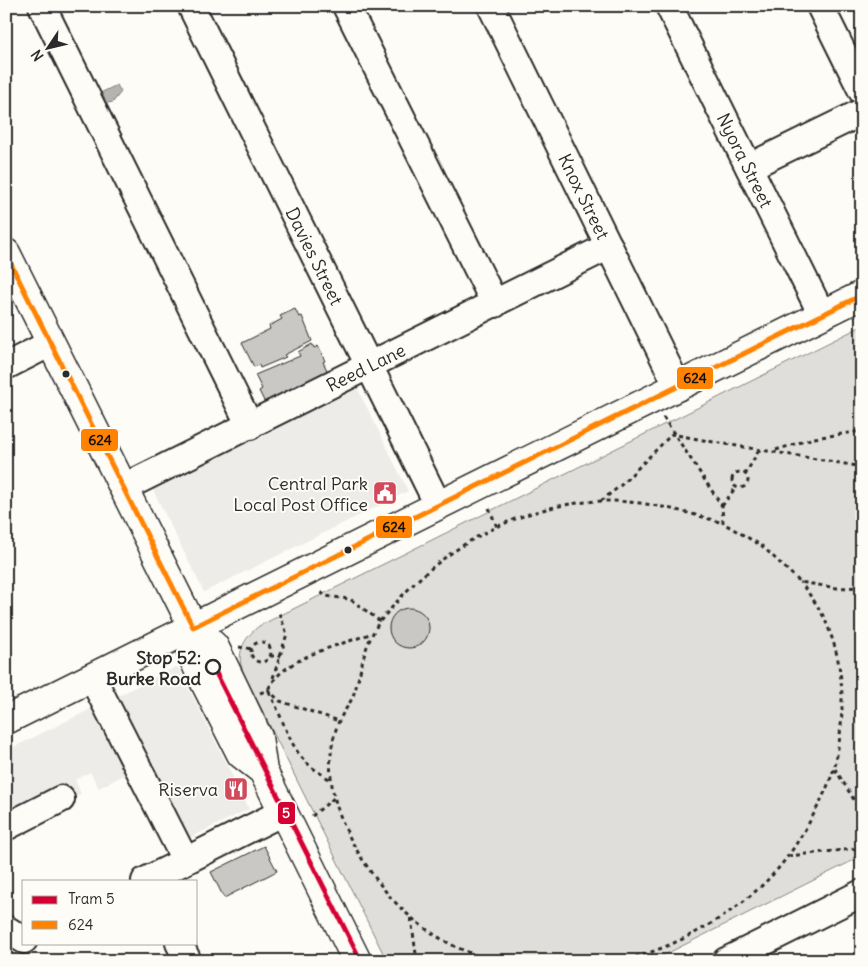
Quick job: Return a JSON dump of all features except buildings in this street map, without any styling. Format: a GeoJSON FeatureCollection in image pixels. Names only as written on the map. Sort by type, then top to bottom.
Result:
{"type":"FeatureCollection","features":[{"type":"Feature","properties":{"kind":"main road"},"geometry":{"type":"LineString","coordinates":[[6,253],[193,627],[192,655],[196,665],[241,754],[263,771],[358,961]]}},
{"type":"Feature","properties":{"kind":"main road"},"geometry":{"type":"LineString","coordinates":[[6,720],[862,296]]}},
{"type":"Feature","properties":{"kind":"street"},"geometry":{"type":"LineString","coordinates":[[42,6],[250,426]]}},
{"type":"Feature","properties":{"kind":"street","name":"Davies Street"},"geometry":{"type":"LineString","coordinates":[[191,6],[438,505]]}},
{"type":"Feature","properties":{"kind":"street"},"geometry":{"type":"LineString","coordinates":[[346,6],[495,304]]}},
{"type":"Feature","properties":{"kind":"street","name":"Knox Street"},"geometry":{"type":"LineString","coordinates":[[491,6],[678,387]]}},
{"type":"Feature","properties":{"kind":"street","name":"Nyora Street"},"geometry":{"type":"LineString","coordinates":[[669,6],[822,315]]}},
{"type":"Feature","properties":{"kind":"street"},"geometry":{"type":"LineString","coordinates":[[820,6],[862,91]]}},
{"type":"Feature","properties":{"kind":"street"},"geometry":{"type":"LineString","coordinates":[[749,167],[862,112]]}},
{"type":"Feature","properties":{"kind":"street","name":"Reed Lane"},"geometry":{"type":"LineString","coordinates":[[123,488],[609,246]]}},
{"type":"Feature","properties":{"kind":"street"},"geometry":{"type":"LineString","coordinates":[[6,366],[51,344]]}},
{"type":"Feature","properties":{"kind":"street"},"geometry":{"type":"LineString","coordinates":[[92,678],[185,860]]}},
{"type":"Feature","properties":{"kind":"street"},"geometry":{"type":"LineString","coordinates":[[6,827],[61,799]]}},
{"type":"Feature","properties":{"kind":"street"},"geometry":{"type":"LineString","coordinates":[[146,880],[283,812]]}},
{"type":"Feature","properties":{"kind":"street"},"geometry":{"type":"LineString","coordinates":[[726,961],[862,893]]}},
{"type":"Feature","properties":{"kind":"street"},"geometry":{"type":"LineString","coordinates":[[6,929],[22,941]]}},
{"type":"Feature","properties":{"kind":"street"},"geometry":{"type":"LineString","coordinates":[[23,944],[22,948],[25,961]]}},
{"type":"Feature","properties":{"kind":"street"},"geometry":{"type":"LineString","coordinates":[[180,944],[188,961]]}},
{"type":"Feature","properties":{"kind":"path"},"geometry":{"type":"LineString","coordinates":[[653,399],[672,434],[722,506],[723,523]]}},
{"type":"Feature","properties":{"kind":"path"},"geometry":{"type":"LineString","coordinates":[[775,451],[814,438],[856,432],[862,429]]}},
{"type":"Feature","properties":{"kind":"path"},"geometry":{"type":"LineString","coordinates":[[672,434],[862,467]]}},
{"type":"Feature","properties":{"kind":"path"},"geometry":{"type":"LineString","coordinates":[[601,501],[620,486],[672,434]]}},
{"type":"Feature","properties":{"kind":"path"},"geometry":{"type":"LineString","coordinates":[[745,475],[759,450]]}},
{"type":"Feature","properties":{"kind":"path"},"geometry":{"type":"LineString","coordinates":[[736,487],[733,484],[733,476],[738,473],[745,475]]}},
{"type":"Feature","properties":{"kind":"path"},"geometry":{"type":"LineString","coordinates":[[722,506],[736,487],[746,486],[748,482],[745,475]]}},
{"type":"Feature","properties":{"kind":"path"},"geometry":{"type":"LineString","coordinates":[[501,961],[485,960],[445,940],[411,918],[392,899],[364,865],[348,834],[334,798],[330,780],[331,755],[339,721],[352,697],[365,650],[373,632],[380,621],[423,574],[497,527],[556,507],[601,501],[669,507],[723,523],[762,546],[800,582],[825,618],[839,661],[844,701],[835,768],[809,820],[788,856],[766,881],[736,907],[684,938],[620,961]]}},
{"type":"Feature","properties":{"kind":"path"},"geometry":{"type":"LineString","coordinates":[[489,508],[497,527]]}},
{"type":"Feature","properties":{"kind":"path"},"geometry":{"type":"LineString","coordinates":[[800,582],[837,588],[862,587]]}},
{"type":"Feature","properties":{"kind":"path"},"geometry":{"type":"LineString","coordinates":[[321,592],[326,596],[350,599],[380,621]]}},
{"type":"Feature","properties":{"kind":"path"},"geometry":{"type":"LineString","coordinates":[[268,690],[287,634],[279,613]]}},
{"type":"Feature","properties":{"kind":"path"},"geometry":{"type":"LineString","coordinates":[[273,678],[313,652],[373,632]]}},
{"type":"Feature","properties":{"kind":"path"},"geometry":{"type":"LineString","coordinates":[[264,642],[271,649],[270,656],[266,660],[259,661],[254,658],[252,649],[255,644],[264,642]]}},
{"type":"Feature","properties":{"kind":"path"},"geometry":{"type":"LineString","coordinates":[[233,646],[252,649]]}},
{"type":"Feature","properties":{"kind":"path"},"geometry":{"type":"LineString","coordinates":[[270,656],[281,656]]}},
{"type":"Feature","properties":{"kind":"path"},"geometry":{"type":"LineString","coordinates":[[268,690],[280,701],[339,721]]}},
{"type":"Feature","properties":{"kind":"path"},"geometry":{"type":"LineString","coordinates":[[268,690],[278,707],[296,751],[310,767],[330,780]]}},
{"type":"Feature","properties":{"kind":"path"},"geometry":{"type":"LineString","coordinates":[[835,768],[856,803],[862,819]]}},
{"type":"Feature","properties":{"kind":"path"},"geometry":{"type":"LineString","coordinates":[[312,816],[334,798]]}},
{"type":"Feature","properties":{"kind":"path"},"geometry":{"type":"LineString","coordinates":[[788,856],[862,848]]}},
{"type":"Feature","properties":{"kind":"path"},"geometry":{"type":"LineString","coordinates":[[411,918],[418,961]]}},
{"type":"Feature","properties":{"kind":"shaded area"},"geometry":{"type":"Polygon","coordinates":[[[117,85],[121,92],[113,102],[102,104],[94,96],[117,85]]]}},
{"type":"Feature","properties":{"kind":"shaded area"},"geometry":{"type":"Polygon","coordinates":[[[862,326],[862,853],[856,859],[652,961],[387,961],[241,667],[242,647],[249,636],[259,626],[862,326]]]}},
{"type":"Feature","properties":{"kind":"shaded area"},"geometry":{"type":"Polygon","coordinates":[[[353,379],[408,491],[204,592],[148,480],[353,379]]]}},
{"type":"Feature","properties":{"kind":"shaded area"},"geometry":{"type":"Polygon","coordinates":[[[176,667],[179,669],[249,809],[181,842],[141,766],[99,788],[90,772],[75,780],[81,794],[6,822],[6,751],[176,667]]]}},
{"type":"Feature","properties":{"kind":"tram line","name":"5"},"geometry":{"type":"LineString","coordinates":[[212,665],[361,961]]}},
{"type":"Feature","properties":{"kind":"transit line","name":"624"},"geometry":{"type":"LineString","coordinates":[[6,254],[193,627]]}},
{"type":"Feature","properties":{"kind":"transit line","name":"624"},"geometry":{"type":"LineString","coordinates":[[193,627],[862,295]]}},
{"type":"Feature","properties":{"kind":"place","name":"Central Park Local Post Office"},"geometry":{"type":"Point","coordinates":[385,493]}},
{"type":"Feature","properties":{"kind":"place","name":"Stop 52: Burke Road"},"geometry":{"type":"Point","coordinates":[213,667]}},
{"type":"Feature","properties":{"kind":"place","name":"Riserva"},"geometry":{"type":"Point","coordinates":[236,789]}}]}
